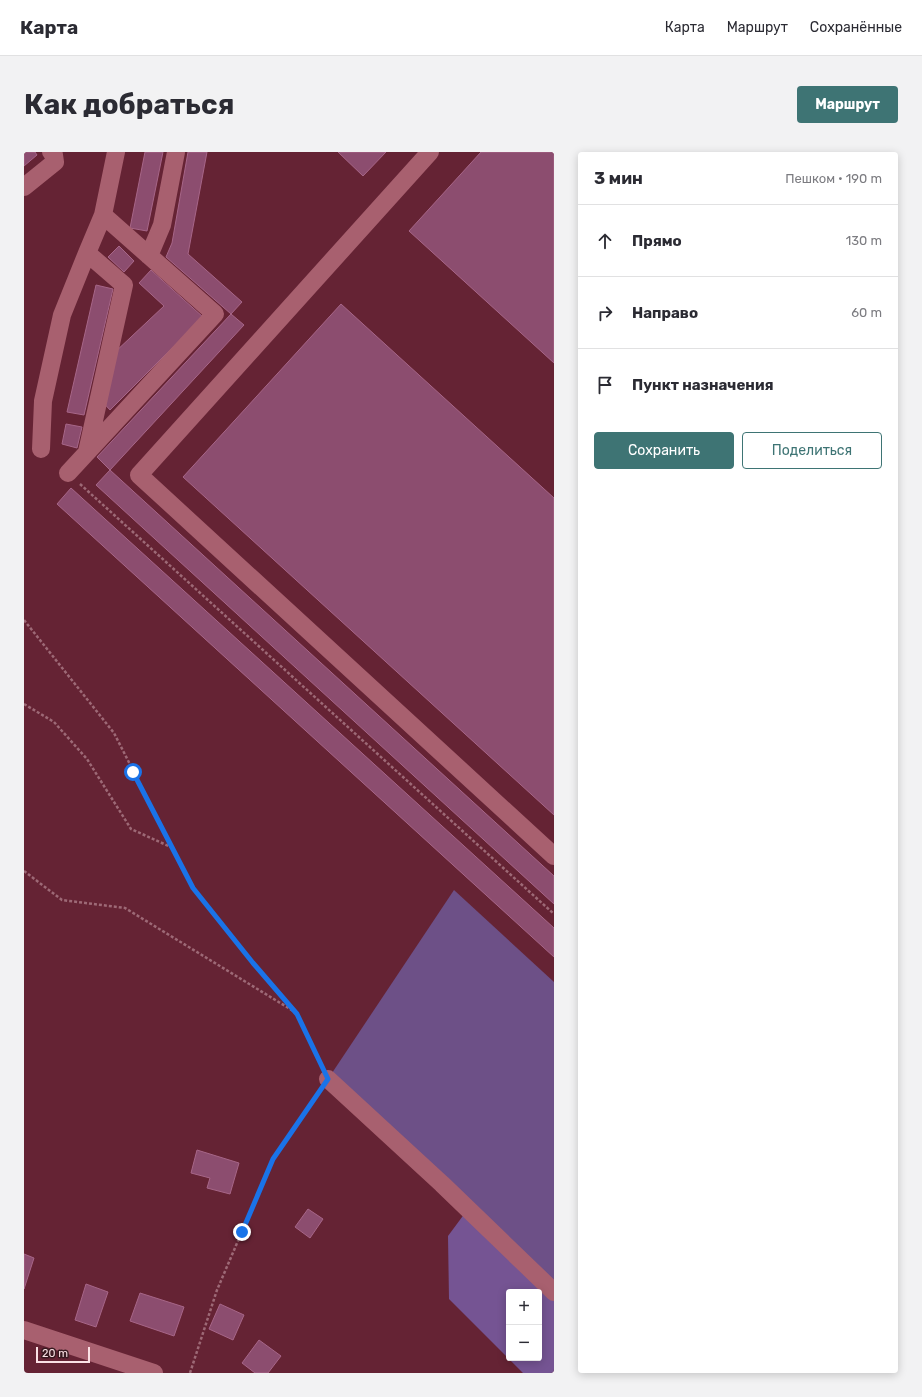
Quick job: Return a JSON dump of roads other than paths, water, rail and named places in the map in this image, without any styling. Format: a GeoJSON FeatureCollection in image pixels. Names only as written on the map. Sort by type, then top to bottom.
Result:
{"type":"FeatureCollection","features":[{"type":"Feature","properties":{"kind":"street"},"geometry":{"type":"LineString","coordinates":[[24,187],[55,162],[54,155],[51,152]]}},
{"type":"Feature","properties":{"kind":"street"},"geometry":{"type":"LineString","coordinates":[[41,449],[43,401],[62,315],[103,215],[116,152]]}},
{"type":"Feature","properties":{"kind":"street"},"geometry":{"type":"LineString","coordinates":[[149,256],[162,225],[176,152]]}},
{"type":"Feature","properties":{"kind":"street"},"geometry":{"type":"LineString","coordinates":[[430,152],[139,475],[554,856]]}},
{"type":"Feature","properties":{"kind":"street"},"geometry":{"type":"LineString","coordinates":[[68,473],[215,314],[103,215]]}},
{"type":"Feature","properties":{"kind":"street"},"geometry":{"type":"LineString","coordinates":[[87,253],[124,285],[87,453]]}},
{"type":"Feature","properties":{"kind":"street"},"geometry":{"type":"LineString","coordinates":[[328,1079],[442,1184],[554,1292]]}},
{"type":"Feature","properties":{"kind":"street"},"geometry":{"type":"LineString","coordinates":[[24,1330],[154,1373]]}}]}
